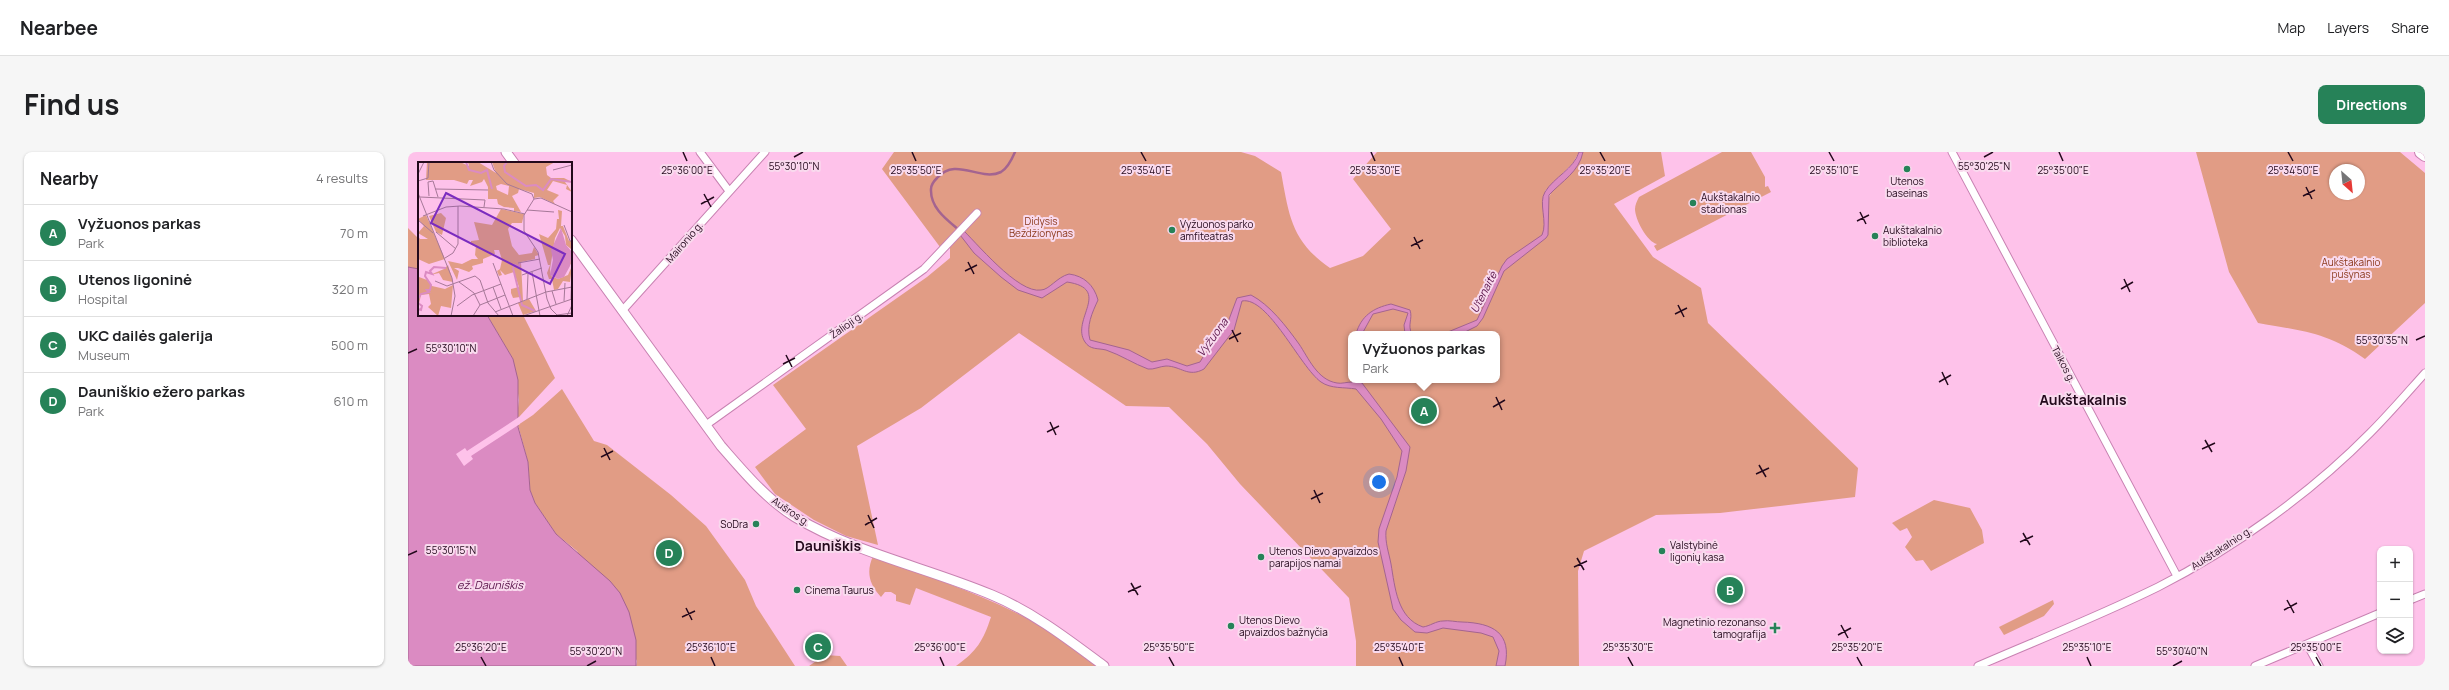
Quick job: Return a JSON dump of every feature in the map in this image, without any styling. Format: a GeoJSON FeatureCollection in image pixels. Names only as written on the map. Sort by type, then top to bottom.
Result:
{"type":"FeatureCollection","features":[{"type":"Feature","properties":{"kind":"main road"},"geometry":{"type":"LineString","coordinates":[[2421,152],[2425,155]]}},
{"type":"Feature","properties":{"kind":"street"},"geometry":{"type":"LineString","coordinates":[[506,152],[513,162]]}},
{"type":"Feature","properties":{"kind":"street"},"geometry":{"type":"LineString","coordinates":[[700,152],[729,191]]}},
{"type":"Feature","properties":{"kind":"street","name":"Maironio g."},"geometry":{"type":"LineString","coordinates":[[622,310],[765,152]]}},
{"type":"Feature","properties":{"kind":"street","name":"Taikos g."},"geometry":{"type":"LineString","coordinates":[[1952,152],[2177,576]]}},
{"type":"Feature","properties":{"kind":"street","name":"Žalioji g."},"geometry":{"type":"LineString","coordinates":[[706,425],[924,269],[978,213]]}},
{"type":"Feature","properties":{"kind":"street","name":"Aušros g."},"geometry":{"type":"LineString","coordinates":[[572,241],[706,425],[745,473],[779,505],[795,517],[868,550],[993,595],[1030,614],[1104,666]]}},
{"type":"Feature","properties":{"kind":"street","name":"Aukštakalnio g."},"geometry":{"type":"LineString","coordinates":[[1978,666],[2083,621],[2177,576],[2278,511],[2328,472],[2371,432],[2425,372]]}},
{"type":"Feature","properties":{"kind":"street"},"geometry":{"type":"LineString","coordinates":[[2413,599],[2425,594]]}},
{"type":"Feature","properties":{"kind":"street"},"geometry":{"type":"LineString","coordinates":[[2255,666],[2377,614]]}},
{"type":"Feature","properties":{"kind":"street"},"geometry":{"type":"LineString","coordinates":[[2307,644],[2319,666]]}},
{"type":"Feature","properties":{"kind":"green space","name":"Didysis Beždžionynas"},"geometry":{"type":"Polygon","coordinates":[[[894,152],[1241,152],[1255,156],[1281,172],[1290,214],[1299,237],[1317,258],[1330,268],[1363,256],[1391,229],[1353,179],[1377,152],[1579,152],[1573,163],[1545,191],[1548,203],[1554,189],[1576,166],[1583,152],[1661,152],[1665,176],[1614,204],[1653,257],[1701,288],[1708,323],[1858,468],[1855,497],[1720,513],[1656,515],[1584,551],[1578,571],[1579,666],[1356,666],[1356,641],[1349,598],[1240,484],[1207,444],[1169,407],[1126,406],[1019,333],[921,408],[857,446],[878,545],[846,536],[814,520],[775,494],[755,467],[806,429],[773,385],[927,277],[950,258],[950,240],[940,247],[882,169],[894,152]]]}},
{"type":"Feature","properties":{"kind":"green space","name":"Aukštakalnio stadionas"},"geometry":{"type":"Polygon","coordinates":[[[1722,152],[1751,152],[1765,177],[1765,187],[1768,186],[1771,192],[1657,251],[1654,246],[1657,244],[1649,239],[1642,230],[1637,218],[1635,208],[1639,197],[1722,152]]]}},
{"type":"Feature","properties":{"kind":"green space","name":"Aukštakalnio pušynas"},"geometry":{"type":"Polygon","coordinates":[[[2196,152],[2400,152],[2425,173],[2425,303],[2365,359],[2338,343],[2326,338],[2301,331],[2258,323],[2229,272],[2196,152]]]}},
{"type":"Feature","properties":{"kind":"green space"},"geometry":{"type":"Polygon","coordinates":[[[408,228],[418,238],[418,269],[408,267],[408,228]]]}},
{"type":"Feature","properties":{"kind":"green space"},"geometry":{"type":"Polygon","coordinates":[[[488,316],[524,316],[555,378],[519,417],[517,416],[519,400],[513,359],[488,316]]]}},
{"type":"Feature","properties":{"kind":"green space"},"geometry":{"type":"Polygon","coordinates":[[[562,389],[594,441],[607,445],[671,495],[706,526],[745,580],[756,606],[795,666],[636,666],[637,661],[577,551],[556,534],[535,503],[530,490],[528,462],[518,425],[533,415],[562,389]]]}},
{"type":"Feature","properties":{"kind":"green space"},"geometry":{"type":"Polygon","coordinates":[[[1934,500],[1970,508],[1982,530],[1984,543],[1931,571],[1923,560],[1916,561],[1905,547],[1912,537],[1907,528],[1900,531],[1892,523],[1934,500]]]}},
{"type":"Feature","properties":{"kind":"green space"},"geometry":{"type":"Polygon","coordinates":[[[873,556],[962,589],[1019,614],[1072,646],[1097,666],[956,666],[978,645],[985,633],[991,617],[916,588],[910,605],[896,601],[896,595],[891,592],[885,592],[881,597],[871,583],[869,573],[873,556]]]}},
{"type":"Feature","properties":{"kind":"green space"},"geometry":{"type":"Polygon","coordinates":[[[2053,600],[2054,604],[2044,616],[2004,635],[1999,627],[2053,600]]]}},
{"type":"Feature","properties":{"kind":"green space"},"geometry":{"type":"Polygon","coordinates":[[[825,655],[840,656],[847,666],[809,666],[825,655]]]}},
{"type":"Feature","properties":{"kind":"water"},"geometry":{"type":"Polygon","coordinates":[[[1579,152],[1583,152],[1574,171],[1549,195],[1548,235],[1546,238],[1504,271],[1483,318],[1477,326],[1467,331],[1450,331],[1477,320],[1502,266],[1507,259],[1542,235],[1544,230],[1543,196],[1553,182],[1573,163],[1579,152]]]}},
{"type":"Feature","properties":{"kind":"water"},"geometry":{"type":"Polygon","coordinates":[[[960,227],[1009,276],[1032,289],[1044,289],[1069,274],[1084,279],[1094,290],[1098,300],[1089,325],[1090,340],[1129,350],[1152,362],[1167,359],[1187,366],[1200,362],[1228,322],[1237,298],[1251,295],[1265,304],[1283,323],[1319,373],[1330,381],[1339,383],[1362,383],[1410,447],[1406,471],[1386,531],[1396,592],[1408,617],[1414,623],[1423,627],[1440,621],[1448,621],[1473,623],[1491,628],[1498,632],[1506,645],[1505,666],[1496,666],[1499,651],[1493,637],[1481,633],[1443,628],[1427,633],[1415,632],[1401,620],[1393,609],[1378,542],[1379,529],[1397,477],[1402,451],[1381,419],[1356,389],[1333,387],[1321,382],[1303,362],[1273,320],[1262,309],[1252,302],[1242,301],[1234,330],[1204,369],[1189,372],[1171,366],[1166,366],[1148,369],[1112,352],[1092,348],[1087,345],[1082,333],[1082,324],[1088,306],[1089,298],[1087,291],[1080,286],[1067,282],[1042,298],[1018,290],[974,253],[957,231],[960,227]]]}},
{"type":"Feature","properties":{"kind":"water","name":"ež. Dauniškis"},"geometry":{"type":"Polygon","coordinates":[[[408,267],[418,269],[418,316],[488,316],[513,359],[518,380],[518,427],[528,462],[530,490],[535,503],[556,534],[610,581],[620,593],[629,612],[636,640],[636,666],[408,666],[408,267]]]}},
{"type":"Feature","properties":{"kind":"water"},"geometry":{"type":"Polygon","coordinates":[[[1391,304],[1410,310],[1411,331],[1405,331],[1404,325],[1408,313],[1393,309],[1373,314],[1364,331],[1357,331],[1361,322],[1369,314],[1379,308],[1391,304]]]}},
{"type":"Feature","properties":{"kind":"pier"},"geometry":{"type":"Polygon","coordinates":[[[519,417],[520,424],[471,456],[473,459],[464,466],[456,454],[465,448],[467,451],[519,417]]]}},
{"type":"Feature","properties":{"kind":"waterway","name":"Vyžuona"},"geometry":{"type":"LineString","coordinates":[[959,230],[936,208],[931,196],[931,189],[934,182],[944,172],[952,169],[985,174],[1001,172],[1008,166],[1015,152]]}},
{"type":"Feature","properties":{"kind":"place","name":"Utenos baseinas"},"geometry":{"type":"Point","coordinates":[1907,169]}},
{"type":"Feature","properties":{"kind":"place","name":"Aukštakalnio stadionas"},"geometry":{"type":"Point","coordinates":[1693,203]}},
{"type":"Feature","properties":{"kind":"place","name":"Vyžuonos parko amfiteatras"},"geometry":{"type":"Point","coordinates":[1172,230]}},
{"type":"Feature","properties":{"kind":"place","name":"Aukštakalnio biblioteka"},"geometry":{"type":"Point","coordinates":[1875,236]}},
{"type":"Feature","properties":{"kind":"place","name":"Vyžuonos parkas"},"geometry":{"type":"Point","coordinates":[1424,411]}},
{"type":"Feature","properties":{"kind":"place","name":"SoDra"},"geometry":{"type":"Point","coordinates":[756,524]}},
{"type":"Feature","properties":{"kind":"place","name":"Valstybinė ligonių kasa"},"geometry":{"type":"Point","coordinates":[1662,551]}},
{"type":"Feature","properties":{"kind":"place","name":"Dauniškio ežero parkas"},"geometry":{"type":"Point","coordinates":[669,553]}},
{"type":"Feature","properties":{"kind":"place","name":"Utenos Dievo apvaizdos parapijos namai"},"geometry":{"type":"Point","coordinates":[1261,557]}},
{"type":"Feature","properties":{"kind":"place","name":"Cinema Taurus"},"geometry":{"type":"Point","coordinates":[797,590]}},
{"type":"Feature","properties":{"kind":"place","name":"Utenos ligoninė"},"geometry":{"type":"Point","coordinates":[1730,590]}},
{"type":"Feature","properties":{"kind":"place","name":"Utenos Dievo apvaizdos bažnyčia"},"geometry":{"type":"Point","coordinates":[1231,626]}},
{"type":"Feature","properties":{"kind":"place","name":"Magnetinio rezonanso tamografija"},"geometry":{"type":"Point","coordinates":[1775,628]}},
{"type":"Feature","properties":{"kind":"place","name":"UKC dailės galerija"},"geometry":{"type":"Point","coordinates":[818,647]}},
{"type":"Feature","properties":{"kind":"district","name":"Aukštakalnis"},"geometry":{"type":"Point","coordinates":[2083,399]}},
{"type":"Feature","properties":{"kind":"district","name":"Dauniškis"},"geometry":{"type":"Point","coordinates":[828,545]}},
{"type":"Feature","properties":{"kind":"water label","name":"Utenaitė"},"geometry":{"type":"Point","coordinates":[1483,292]}}]}
